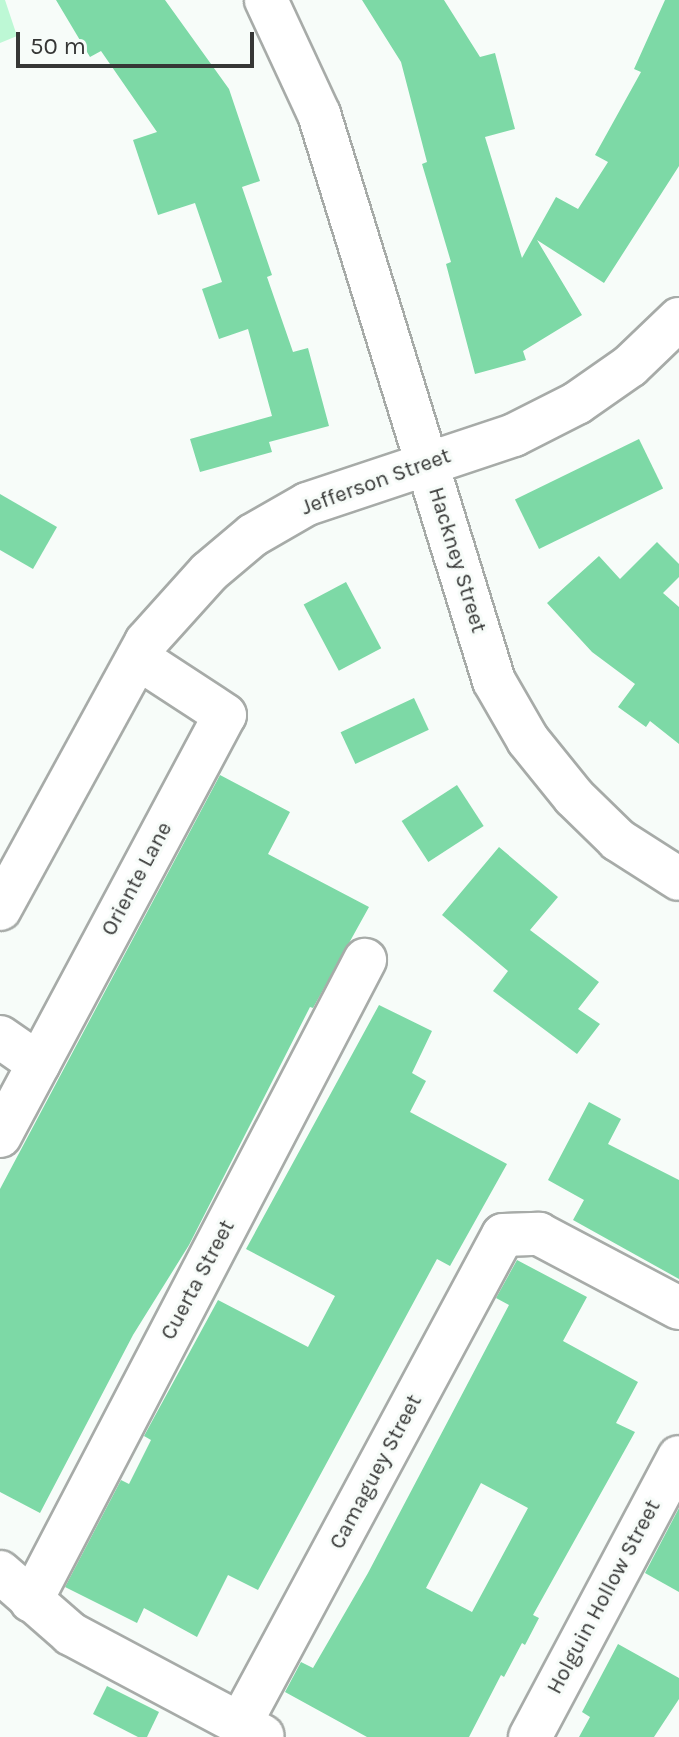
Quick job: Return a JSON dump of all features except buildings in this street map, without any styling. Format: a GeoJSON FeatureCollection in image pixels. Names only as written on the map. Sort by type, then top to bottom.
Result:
{"type":"FeatureCollection","features":[{"type":"Feature","properties":{"kind":"street","name":"Hackney Street"},"geometry":{"type":"LineString","coordinates":[[266,0],[319,114],[494,681],[528,740],[574,797],[618,840],[679,879]]}},
{"type":"Feature","properties":{"kind":"street","name":"Jefferson Street"},"geometry":{"type":"LineString","coordinates":[[3,894],[146,642],[209,572],[253,535],[307,504],[427,461],[514,435],[577,403],[630,366],[679,319]]}},
{"type":"Feature","properties":{"kind":"street","name":"Oriente Lane"},"geometry":{"type":"LineString","coordinates":[[0,1136],[225,715],[138,658]]}},
{"type":"Feature","properties":{"kind":"street","name":"Cuerta Street"},"geometry":{"type":"LineString","coordinates":[[31,1601],[365,960]]}},
{"type":"Feature","properties":{"kind":"street"},"geometry":{"type":"LineString","coordinates":[[0,1037],[39,1064]]}},
{"type":"Feature","properties":{"kind":"street","name":"Camaguey Street"},"geometry":{"type":"LineString","coordinates":[[252,1730],[503,1235],[539,1234],[679,1308]]}},
{"type":"Feature","properties":{"kind":"street","name":"Holguin Hollow Street"},"geometry":{"type":"LineString","coordinates":[[530,1737],[679,1457]]}},
{"type":"Feature","properties":{"kind":"street"},"geometry":{"type":"LineString","coordinates":[[0,1572],[71,1634],[252,1730]]}},
{"type":"Feature","properties":{"kind":"green space"},"geometry":{"type":"Polygon","coordinates":[[[0,0],[5,0],[17,36],[0,43],[0,0]]]}}]}
